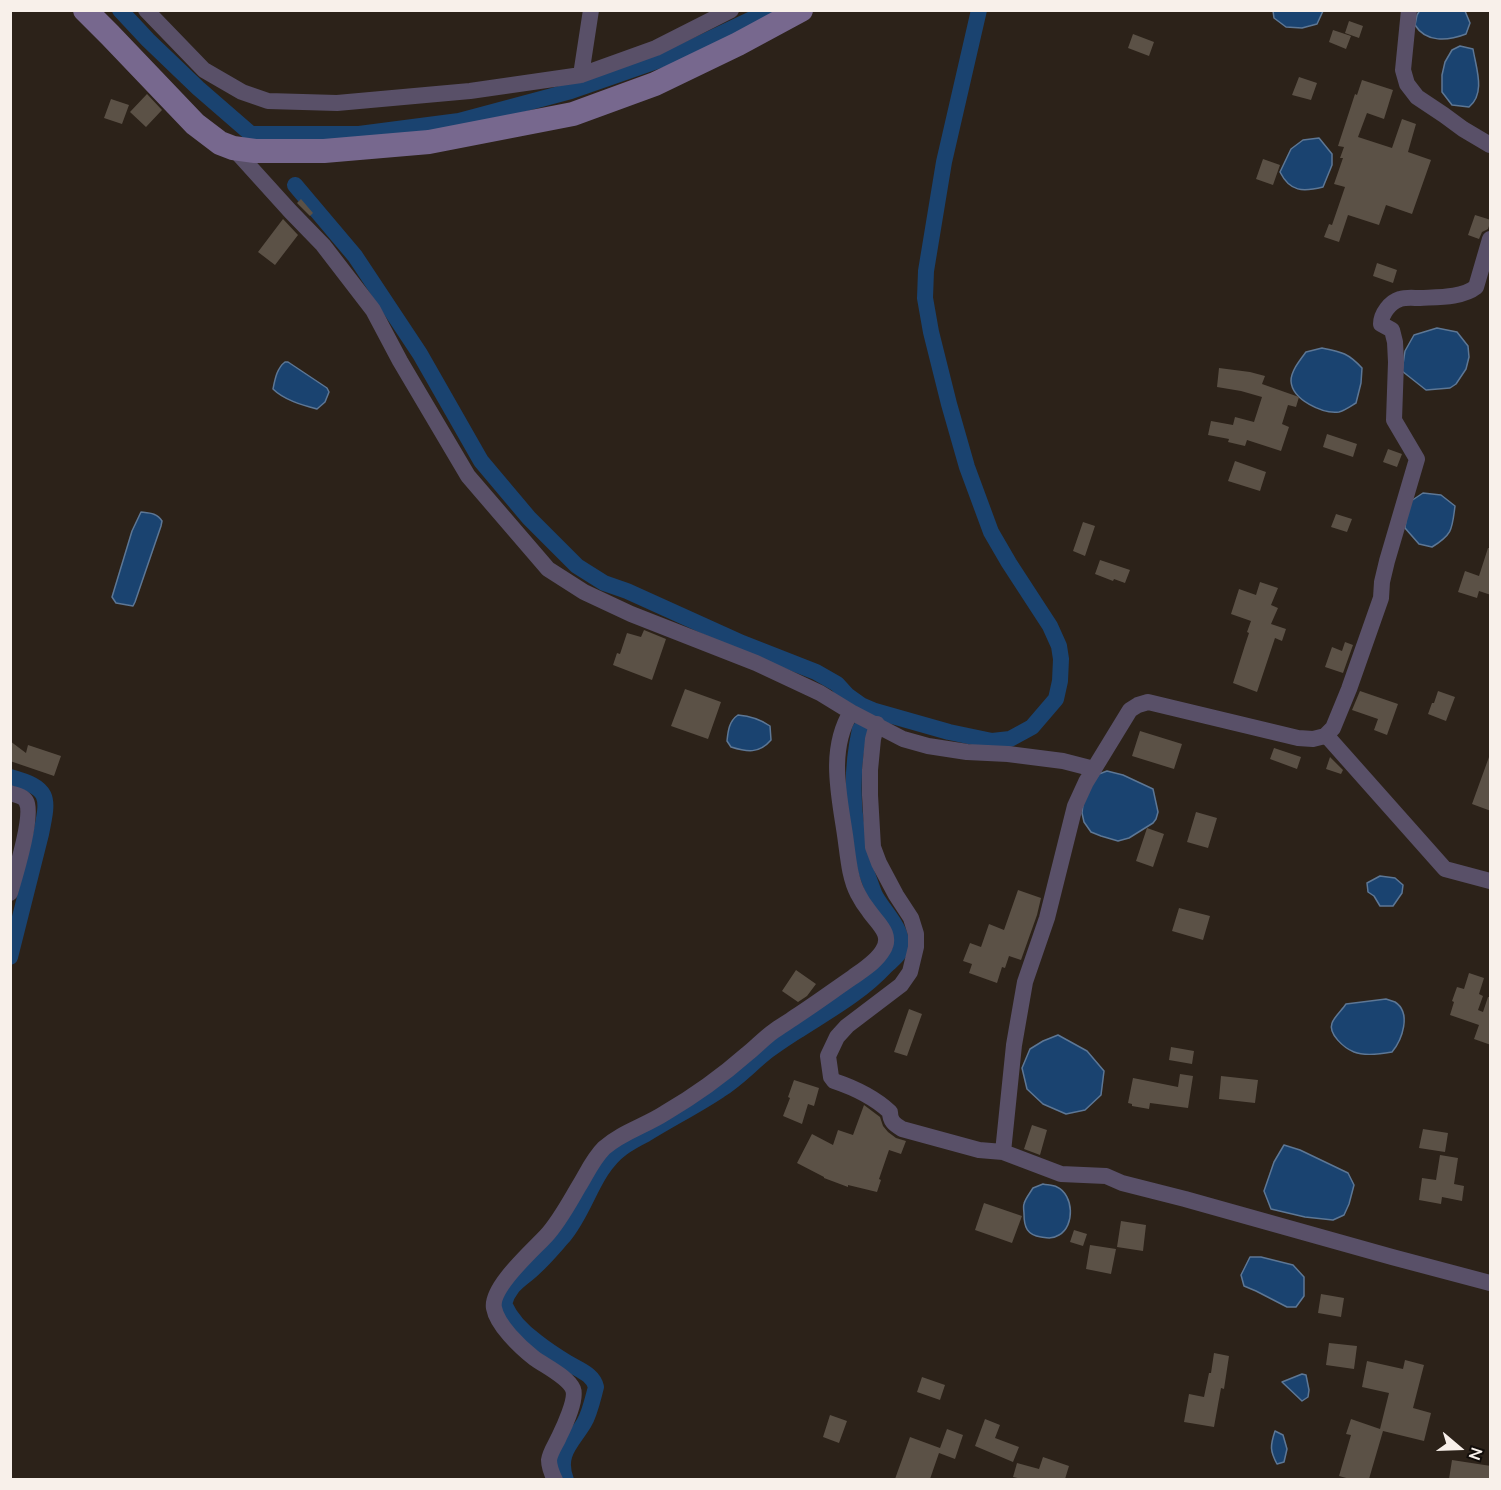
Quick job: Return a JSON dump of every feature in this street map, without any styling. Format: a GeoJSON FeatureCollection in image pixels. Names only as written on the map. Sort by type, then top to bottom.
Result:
{"type":"FeatureCollection","features":[{"type":"Feature","properties":{"kind":"street"},"geometry":{"type":"LineString","coordinates":[[85,10],[195,124],[220,143],[233,148],[255,151],[324,151],[429,142],[573,114],[655,84],[738,44],[801,10]]}},
{"type":"Feature","properties":{"kind":"street"},"geometry":{"type":"LineString","coordinates":[[146,10],[204,70],[242,92],[268,101],[337,103],[470,91],[581,75],[656,48],[731,10]]}},
{"type":"Feature","properties":{"kind":"street"},"geometry":{"type":"LineString","coordinates":[[581,75],[591,10]]}},
{"type":"Feature","properties":{"kind":"street"},"geometry":{"type":"LineString","coordinates":[[1409,10],[1403,70],[1407,84],[1417,98],[1491,145]]}},
{"type":"Feature","properties":{"kind":"street"},"geometry":{"type":"LineString","coordinates":[[233,148],[324,246],[373,310],[400,361],[468,476],[548,569],[594,597],[631,614],[756,663],[820,693],[903,739],[928,746],[966,752],[1008,754],[1063,761],[1094,769]]}},
{"type":"Feature","properties":{"kind":"street"},"geometry":{"type":"LineString","coordinates":[[1003,1152],[1014,1045],[1025,982],[1047,918],[1075,807],[1086,782],[1130,710],[1148,702],[1298,738],[1313,739],[1326,735],[1333,728],[1350,689],[1382,598],[1382,582],[1387,561],[1417,459],[1394,420],[1395,342],[1392,330],[1381,324],[1381,320],[1386,309],[1400,298],[1455,295],[1471,291],[1476,287],[1491,239]]}},
{"type":"Feature","properties":{"kind":"street"},"geometry":{"type":"LineString","coordinates":[[555,1479],[549,1460],[572,1405],[573,1387],[551,1367],[535,1359],[506,1331],[496,1318],[494,1297],[517,1266],[549,1233],[590,1166],[604,1149],[625,1133],[656,1119],[692,1097],[746,1056],[772,1032],[868,966],[883,952],[887,943],[885,933],[857,894],[851,875],[838,790],[836,772],[839,752],[842,735],[851,712]]}},
{"type":"Feature","properties":{"kind":"street"},"geometry":{"type":"LineString","coordinates":[[877,724],[870,771],[873,846],[890,884],[911,918],[916,934],[916,946],[910,972],[901,985],[847,1026],[837,1037],[828,1056],[831,1077],[834,1081],[880,1102],[890,1112],[890,1119],[894,1124],[902,1129],[979,1150],[1003,1152],[1061,1174],[1106,1176],[1122,1183],[1491,1283]]}},
{"type":"Feature","properties":{"kind":"street"},"geometry":{"type":"LineString","coordinates":[[1326,735],[1444,869],[1491,881]]}},
{"type":"Feature","properties":{"kind":"street"},"geometry":{"type":"LineString","coordinates":[[10,793],[26,800],[29,815],[10,893]]}},
{"type":"Feature","properties":{"kind":"water"},"geometry":{"type":"Polygon","coordinates":[[[1273,10],[1323,11],[1317,24],[1302,28],[1286,27],[1274,18],[1273,10]]]}},
{"type":"Feature","properties":{"kind":"water"},"geometry":{"type":"Polygon","coordinates":[[[1420,10],[1465,11],[1470,23],[1466,34],[1445,39],[1425,35],[1415,25],[1420,10]]]}},
{"type":"Feature","properties":{"kind":"water"},"geometry":{"type":"Polygon","coordinates":[[[1460,46],[1473,49],[1478,72],[1479,88],[1469,107],[1452,105],[1442,92],[1445,62],[1452,50],[1460,46]]]}},
{"type":"Feature","properties":{"kind":"water"},"geometry":{"type":"Polygon","coordinates":[[[1319,138],[1332,154],[1332,165],[1323,187],[1303,190],[1293,187],[1280,172],[1291,149],[1303,140],[1319,138]]]}},
{"type":"Feature","properties":{"kind":"water"},"geometry":{"type":"Polygon","coordinates":[[[1437,328],[1457,332],[1468,346],[1469,357],[1466,369],[1456,384],[1450,388],[1426,390],[1402,371],[1405,351],[1414,335],[1437,328]]]}},
{"type":"Feature","properties":{"kind":"water"},"geometry":{"type":"Polygon","coordinates":[[[1322,348],[1344,354],[1362,368],[1356,403],[1341,411],[1332,412],[1317,408],[1302,400],[1293,388],[1291,377],[1301,358],[1306,352],[1322,348]]]}},
{"type":"Feature","properties":{"kind":"water"},"geometry":{"type":"Polygon","coordinates":[[[285,362],[327,388],[329,392],[325,402],[317,409],[288,399],[273,389],[278,371],[285,362]]]}},
{"type":"Feature","properties":{"kind":"water"},"geometry":{"type":"Polygon","coordinates":[[[1423,493],[1441,495],[1455,506],[1448,534],[1432,547],[1419,544],[1405,528],[1408,503],[1423,493]]]}},
{"type":"Feature","properties":{"kind":"water"},"geometry":{"type":"Polygon","coordinates":[[[141,512],[158,516],[162,521],[161,526],[133,606],[116,603],[112,597],[132,531],[141,512]]]}},
{"type":"Feature","properties":{"kind":"water"},"geometry":{"type":"Polygon","coordinates":[[[738,715],[755,718],[770,726],[771,740],[762,748],[752,751],[731,747],[727,741],[729,730],[731,723],[738,715]]]}},
{"type":"Feature","properties":{"kind":"water"},"geometry":{"type":"Polygon","coordinates":[[[1107,771],[1123,775],[1153,789],[1158,812],[1153,823],[1129,838],[1118,841],[1091,832],[1084,822],[1082,813],[1084,796],[1099,774],[1107,771]]]}},
{"type":"Feature","properties":{"kind":"water"},"geometry":{"type":"Polygon","coordinates":[[[1380,876],[1395,878],[1403,885],[1402,893],[1393,906],[1380,906],[1374,896],[1368,892],[1367,883],[1380,876]]]}},
{"type":"Feature","properties":{"kind":"water"},"geometry":{"type":"Polygon","coordinates":[[[1386,999],[1395,1002],[1400,1007],[1404,1019],[1402,1034],[1392,1052],[1373,1054],[1354,1052],[1338,1040],[1332,1032],[1334,1018],[1346,1004],[1386,999]]]}},
{"type":"Feature","properties":{"kind":"water"},"geometry":{"type":"Polygon","coordinates":[[[1058,1035],[1087,1051],[1104,1071],[1101,1095],[1085,1110],[1066,1114],[1043,1104],[1027,1089],[1022,1068],[1030,1049],[1058,1035]]]}},
{"type":"Feature","properties":{"kind":"water"},"geometry":{"type":"Polygon","coordinates":[[[1284,1145],[1300,1150],[1348,1173],[1354,1185],[1344,1215],[1333,1220],[1305,1217],[1271,1209],[1264,1191],[1274,1162],[1284,1145]]]}},
{"type":"Feature","properties":{"kind":"water"},"geometry":{"type":"Polygon","coordinates":[[[1043,1184],[1055,1186],[1063,1191],[1069,1203],[1068,1225],[1064,1231],[1052,1238],[1032,1234],[1027,1230],[1025,1223],[1025,1200],[1033,1188],[1043,1184]]]}},
{"type":"Feature","properties":{"kind":"water"},"geometry":{"type":"Polygon","coordinates":[[[1250,1257],[1261,1257],[1293,1265],[1304,1277],[1304,1296],[1296,1307],[1287,1307],[1244,1286],[1241,1275],[1250,1257]]]}},
{"type":"Feature","properties":{"kind":"water"},"geometry":{"type":"Polygon","coordinates":[[[1302,1374],[1306,1375],[1309,1390],[1308,1397],[1302,1401],[1282,1382],[1302,1374]]]}},
{"type":"Feature","properties":{"kind":"water"},"geometry":{"type":"Polygon","coordinates":[[[1275,1431],[1283,1435],[1287,1449],[1284,1462],[1277,1464],[1272,1448],[1275,1431]]]}},
{"type":"Feature","properties":{"kind":"building"},"geometry":{"type":"Polygon","coordinates":[[[1349,21],[1363,26],[1359,38],[1345,33],[1349,21]]]}},
{"type":"Feature","properties":{"kind":"building"},"geometry":{"type":"Polygon","coordinates":[[[1333,30],[1351,36],[1346,49],[1329,42],[1333,30]]]}},
{"type":"Feature","properties":{"kind":"building"},"geometry":{"type":"Polygon","coordinates":[[[1133,34],[1154,42],[1149,56],[1128,48],[1133,34]]]}},
{"type":"Feature","properties":{"kind":"building"},"geometry":{"type":"Polygon","coordinates":[[[1299,77],[1317,83],[1311,100],[1292,95],[1299,77]]]}},
{"type":"Feature","properties":{"kind":"building"},"geometry":{"type":"Polygon","coordinates":[[[1362,80],[1393,90],[1384,119],[1367,113],[1358,137],[1392,148],[1402,119],[1416,124],[1408,152],[1431,160],[1412,214],[1386,205],[1379,225],[1348,215],[1339,242],[1324,237],[1329,224],[1332,225],[1345,187],[1334,184],[1343,158],[1340,158],[1344,147],[1338,146],[1362,80]]]}},
{"type":"Feature","properties":{"kind":"building"},"geometry":{"type":"Polygon","coordinates":[[[147,94],[162,110],[146,127],[130,112],[147,94]]]}},
{"type":"Feature","properties":{"kind":"building"},"geometry":{"type":"Polygon","coordinates":[[[111,99],[129,105],[122,124],[104,118],[111,99]]]}},
{"type":"Feature","properties":{"kind":"building"},"geometry":{"type":"Polygon","coordinates":[[[1263,159],[1280,165],[1273,185],[1256,179],[1263,159]]]}},
{"type":"Feature","properties":{"kind":"building"},"geometry":{"type":"Polygon","coordinates":[[[301,199],[313,213],[310,216],[297,203],[301,199]]]}},
{"type":"Feature","properties":{"kind":"building"},"geometry":{"type":"Polygon","coordinates":[[[1475,215],[1491,220],[1488,229],[1482,232],[1479,239],[1468,235],[1475,215]]]}},
{"type":"Feature","properties":{"kind":"building"},"geometry":{"type":"Polygon","coordinates":[[[283,219],[298,235],[275,265],[258,252],[283,219]]]}},
{"type":"Feature","properties":{"kind":"building"},"geometry":{"type":"Polygon","coordinates":[[[1377,263],[1397,270],[1393,283],[1373,276],[1377,263]]]}},
{"type":"Feature","properties":{"kind":"building"},"geometry":{"type":"Polygon","coordinates":[[[1219,368],[1265,376],[1262,384],[1299,397],[1296,407],[1288,405],[1282,424],[1289,427],[1281,451],[1247,440],[1245,446],[1228,442],[1229,439],[1208,435],[1211,421],[1233,425],[1235,417],[1254,422],[1262,397],[1217,387],[1219,368]]]}},
{"type":"Feature","properties":{"kind":"building"},"geometry":{"type":"Polygon","coordinates":[[[1327,434],[1357,444],[1353,457],[1323,447],[1327,434]]]}},
{"type":"Feature","properties":{"kind":"building"},"geometry":{"type":"Polygon","coordinates":[[[1388,449],[1402,454],[1397,467],[1383,462],[1388,449]]]}},
{"type":"Feature","properties":{"kind":"building"},"geometry":{"type":"Polygon","coordinates":[[[1235,461],[1266,472],[1260,491],[1228,481],[1235,461]]]}},
{"type":"Feature","properties":{"kind":"building"},"geometry":{"type":"Polygon","coordinates":[[[1336,514],[1352,519],[1347,532],[1331,527],[1336,514]]]}},
{"type":"Feature","properties":{"kind":"building"},"geometry":{"type":"Polygon","coordinates":[[[1083,522],[1095,526],[1085,556],[1073,551],[1083,522]]]}},
{"type":"Feature","properties":{"kind":"building"},"geometry":{"type":"Polygon","coordinates":[[[1488,548],[1491,548],[1491,595],[1479,591],[1477,598],[1458,592],[1465,571],[1479,576],[1488,548]]]}},
{"type":"Feature","properties":{"kind":"building"},"geometry":{"type":"Polygon","coordinates":[[[1100,560],[1130,570],[1125,583],[1095,574],[1100,560]]]}},
{"type":"Feature","properties":{"kind":"building"},"geometry":{"type":"Polygon","coordinates":[[[1260,582],[1278,588],[1271,605],[1278,608],[1271,624],[1286,629],[1282,641],[1275,638],[1257,692],[1233,683],[1251,621],[1231,614],[1239,589],[1256,595],[1260,582]]]}},
{"type":"Feature","properties":{"kind":"building"},"geometry":{"type":"Polygon","coordinates":[[[644,630],[666,639],[652,680],[613,665],[617,653],[620,654],[627,633],[641,637],[644,630]]]}},
{"type":"Feature","properties":{"kind":"building"},"geometry":{"type":"Polygon","coordinates":[[[1345,642],[1353,645],[1343,673],[1325,667],[1332,647],[1342,651],[1345,642]]]}},
{"type":"Feature","properties":{"kind":"building"},"geometry":{"type":"Polygon","coordinates":[[[685,689],[721,702],[708,739],[671,726],[685,689]]]}},
{"type":"Feature","properties":{"kind":"building"},"geometry":{"type":"Polygon","coordinates":[[[1360,691],[1398,704],[1387,735],[1374,730],[1378,719],[1352,710],[1360,691]]]}},
{"type":"Feature","properties":{"kind":"building"},"geometry":{"type":"Polygon","coordinates":[[[1438,691],[1455,697],[1446,721],[1428,714],[1438,691]]]}},
{"type":"Feature","properties":{"kind":"building"},"geometry":{"type":"Polygon","coordinates":[[[1140,731],[1182,744],[1174,769],[1132,756],[1140,731]]]}},
{"type":"Feature","properties":{"kind":"building"},"geometry":{"type":"Polygon","coordinates":[[[10,741],[26,753],[28,745],[61,756],[54,776],[10,761],[10,741]]]}},
{"type":"Feature","properties":{"kind":"building"},"geometry":{"type":"Polygon","coordinates":[[[1274,748],[1301,757],[1297,769],[1270,759],[1274,748]]]}},
{"type":"Feature","properties":{"kind":"building"},"geometry":{"type":"Polygon","coordinates":[[[1330,757],[1343,770],[1341,774],[1326,769],[1330,757]]]}},
{"type":"Feature","properties":{"kind":"building"},"geometry":{"type":"Polygon","coordinates":[[[1489,757],[1491,757],[1491,811],[1472,804],[1489,757]]]}},
{"type":"Feature","properties":{"kind":"building"},"geometry":{"type":"Polygon","coordinates":[[[1196,812],[1217,818],[1208,848],[1187,842],[1196,812]]]}},
{"type":"Feature","properties":{"kind":"building"},"geometry":{"type":"Polygon","coordinates":[[[1147,828],[1164,834],[1153,867],[1136,861],[1147,828]]]}},
{"type":"Feature","properties":{"kind":"building"},"geometry":{"type":"Polygon","coordinates":[[[1018,890],[1041,898],[1021,960],[1009,956],[1005,968],[1002,967],[997,983],[969,973],[972,964],[963,961],[970,943],[981,947],[989,924],[1004,930],[1018,890]]]}},
{"type":"Feature","properties":{"kind":"building"},"geometry":{"type":"Polygon","coordinates":[[[1179,908],[1210,916],[1203,940],[1172,931],[1179,908]]]}},
{"type":"Feature","properties":{"kind":"building"},"geometry":{"type":"Polygon","coordinates":[[[796,970],[816,984],[807,996],[798,1002],[782,991],[796,970]]]}},
{"type":"Feature","properties":{"kind":"building"},"geometry":{"type":"Polygon","coordinates":[[[1469,973],[1484,978],[1479,994],[1483,996],[1478,1010],[1483,1012],[1488,997],[1491,997],[1491,1045],[1474,1039],[1479,1025],[1450,1015],[1457,987],[1464,989],[1469,973]]]}},
{"type":"Feature","properties":{"kind":"building"},"geometry":{"type":"Polygon","coordinates":[[[909,1009],[922,1014],[907,1056],[894,1052],[909,1009]]]}},
{"type":"Feature","properties":{"kind":"building"},"geometry":{"type":"Polygon","coordinates":[[[1171,1047],[1194,1051],[1192,1064],[1169,1060],[1171,1047]]]}},
{"type":"Feature","properties":{"kind":"building"},"geometry":{"type":"Polygon","coordinates":[[[1180,1074],[1193,1076],[1188,1108],[1150,1103],[1149,1109],[1128,1103],[1133,1078],[1178,1087],[1180,1074]]]}},
{"type":"Feature","properties":{"kind":"building"},"geometry":{"type":"Polygon","coordinates":[[[1221,1076],[1258,1080],[1255,1103],[1219,1099],[1221,1076]]]}},
{"type":"Feature","properties":{"kind":"building"},"geometry":{"type":"Polygon","coordinates":[[[794,1080],[819,1088],[814,1106],[808,1104],[802,1124],[783,1116],[794,1080]]]}},
{"type":"Feature","properties":{"kind":"building"},"geometry":{"type":"Polygon","coordinates":[[[864,1105],[880,1117],[888,1132],[906,1141],[901,1154],[889,1150],[877,1192],[848,1185],[848,1187],[824,1178],[797,1163],[812,1134],[833,1145],[838,1130],[853,1135],[864,1105]]]}},
{"type":"Feature","properties":{"kind":"building"},"geometry":{"type":"Polygon","coordinates":[[[1032,1125],[1047,1130],[1040,1155],[1024,1149],[1032,1125]]]}},
{"type":"Feature","properties":{"kind":"building"},"geometry":{"type":"Polygon","coordinates":[[[1423,1129],[1448,1133],[1445,1152],[1419,1148],[1423,1129]]]}},
{"type":"Feature","properties":{"kind":"building"},"geometry":{"type":"Polygon","coordinates":[[[1440,1155],[1458,1158],[1454,1184],[1464,1186],[1462,1201],[1442,1197],[1441,1204],[1419,1200],[1422,1178],[1436,1180],[1440,1155]]]}},
{"type":"Feature","properties":{"kind":"building"},"geometry":{"type":"Polygon","coordinates":[[[984,1203],[1022,1216],[1012,1243],[975,1230],[984,1203]]]}},
{"type":"Feature","properties":{"kind":"building"},"geometry":{"type":"Polygon","coordinates":[[[1121,1221],[1146,1225],[1143,1251],[1117,1247],[1121,1221]]]}},
{"type":"Feature","properties":{"kind":"building"},"geometry":{"type":"Polygon","coordinates":[[[1074,1230],[1087,1234],[1083,1246],[1070,1242],[1074,1230]]]}},
{"type":"Feature","properties":{"kind":"building"},"geometry":{"type":"Polygon","coordinates":[[[1090,1245],[1116,1249],[1111,1274],[1086,1269],[1090,1245]]]}},
{"type":"Feature","properties":{"kind":"building"},"geometry":{"type":"Polygon","coordinates":[[[1321,1294],[1344,1298],[1341,1317],[1318,1313],[1321,1294]]]}},
{"type":"Feature","properties":{"kind":"building"},"geometry":{"type":"Polygon","coordinates":[[[1329,1343],[1357,1346],[1354,1369],[1326,1365],[1329,1343]]]}},
{"type":"Feature","properties":{"kind":"building"},"geometry":{"type":"Polygon","coordinates":[[[1214,1353],[1229,1356],[1224,1389],[1221,1388],[1214,1427],[1184,1422],[1189,1394],[1204,1397],[1214,1353]]]}},
{"type":"Feature","properties":{"kind":"building"},"geometry":{"type":"Polygon","coordinates":[[[1405,1360],[1424,1365],[1413,1408],[1431,1413],[1424,1441],[1383,1431],[1369,1479],[1350,1479],[1339,1476],[1351,1435],[1346,1434],[1351,1419],[1380,1429],[1389,1393],[1362,1387],[1367,1361],[1403,1369],[1405,1360]]]}},
{"type":"Feature","properties":{"kind":"building"},"geometry":{"type":"Polygon","coordinates":[[[922,1377],[945,1385],[940,1400],[917,1392],[922,1377]]]}},
{"type":"Feature","properties":{"kind":"building"},"geometry":{"type":"Polygon","coordinates":[[[830,1415],[847,1421],[839,1443],[823,1437],[830,1415]]]}},
{"type":"Feature","properties":{"kind":"building"},"geometry":{"type":"Polygon","coordinates":[[[985,1419],[1000,1425],[995,1438],[1019,1447],[1013,1462],[975,1446],[985,1419]]]}},
{"type":"Feature","properties":{"kind":"building"},"geometry":{"type":"Polygon","coordinates":[[[947,1429],[963,1435],[955,1459],[939,1453],[930,1479],[895,1479],[910,1437],[940,1448],[947,1429]]]}},
{"type":"Feature","properties":{"kind":"building"},"geometry":{"type":"Polygon","coordinates":[[[1043,1457],[1069,1466],[1065,1479],[1013,1477],[1017,1463],[1039,1469],[1043,1457]]]}},
{"type":"Feature","properties":{"kind":"building"},"geometry":{"type":"Polygon","coordinates":[[[1452,1460],[1491,1466],[1491,1479],[1449,1479],[1452,1460]]]}},
{"type":"Feature","properties":{"kind":"waterway"},"geometry":{"type":"LineString","coordinates":[[120,10],[198,88],[251,134],[359,134],[459,121],[571,91],[680,53],[771,10]]}},
{"type":"Feature","properties":{"kind":"waterway"},"geometry":{"type":"LineString","coordinates":[[295,185],[355,256],[420,354],[481,461],[529,518],[577,566],[604,583],[627,591],[742,643],[816,672],[837,684],[861,705],[875,711],[949,732],[992,741],[1010,739],[1032,727],[1056,699],[1060,681],[1059,646],[1050,626],[991,532],[967,467],[949,404],[925,298],[926,271],[944,162],[979,10]]}},
{"type":"Feature","properties":{"kind":"waterway"},"geometry":{"type":"LineString","coordinates":[[566,1480],[563,1471],[564,1456],[586,1419],[596,1387],[589,1376],[549,1351],[522,1330],[504,1304],[506,1297],[513,1287],[539,1264],[563,1237],[578,1214],[596,1178],[622,1148],[727,1086],[769,1050],[856,993],[899,953],[900,937],[874,893],[857,832],[854,770],[860,729]]}},
{"type":"Feature","properties":{"kind":"waterway"},"geometry":{"type":"LineString","coordinates":[[10,777],[33,785],[44,795],[45,802],[41,834],[10,957]]}}]}
